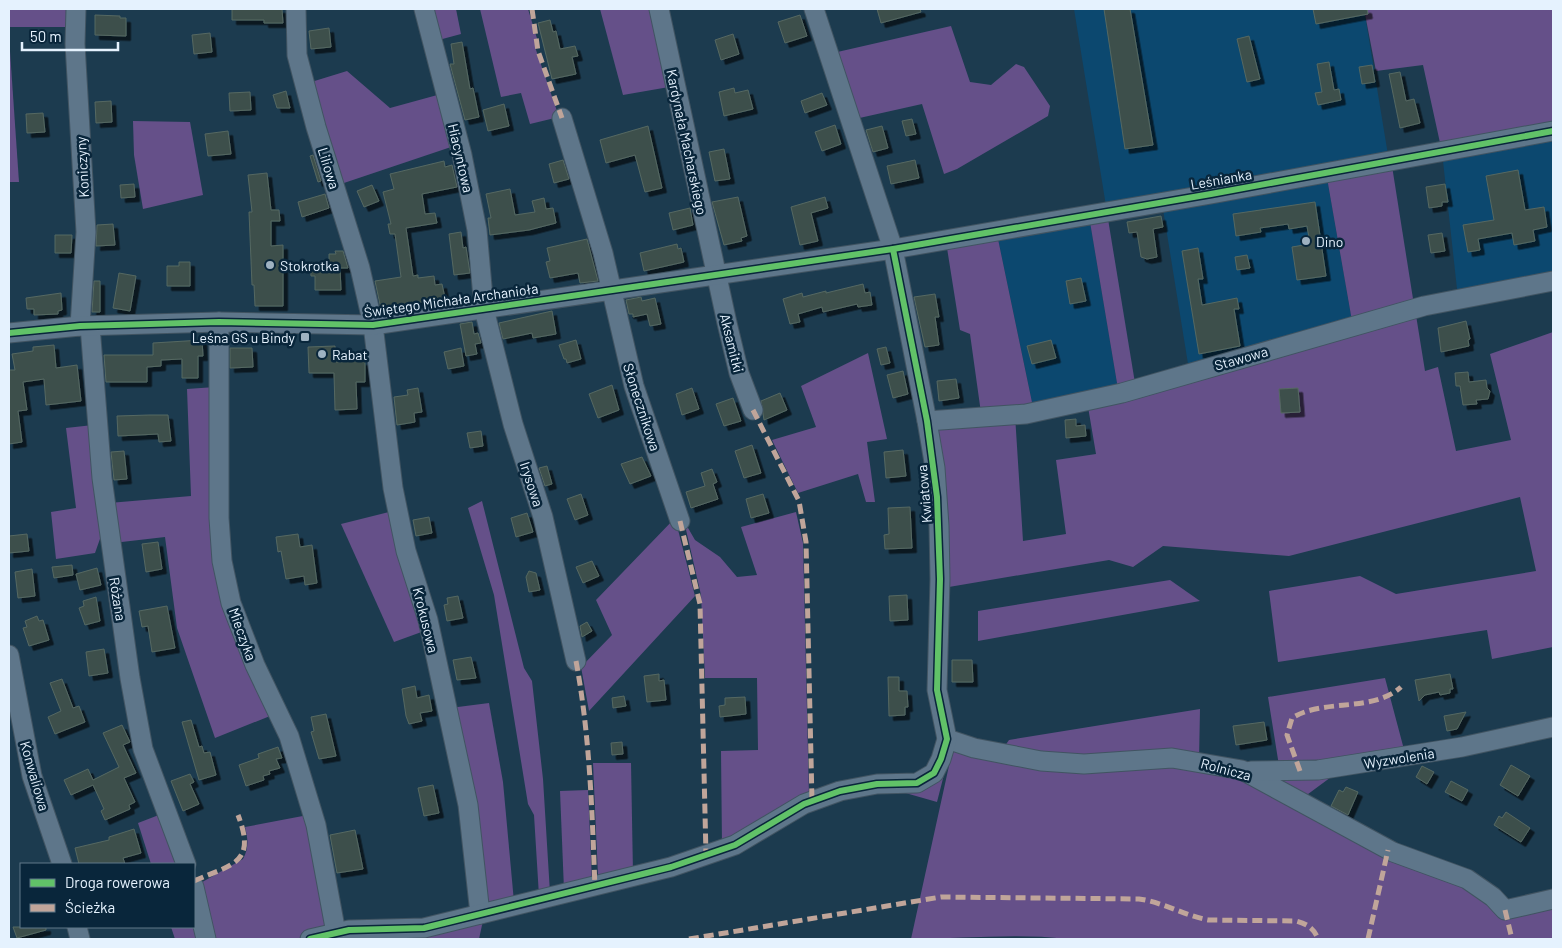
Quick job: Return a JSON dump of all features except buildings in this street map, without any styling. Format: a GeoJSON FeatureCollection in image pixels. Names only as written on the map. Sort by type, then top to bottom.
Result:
{"type":"FeatureCollection","features":[{"type":"Feature","properties":{"kind":"street","name":"Koniczyny"},"geometry":{"type":"LineString","coordinates":[[76,9],[75,44],[86,259],[85,326]]}},
{"type":"Feature","properties":{"kind":"street","name":"Liliowa"},"geometry":{"type":"LineString","coordinates":[[296,9],[297,55],[316,127],[360,268],[372,325]]}},
{"type":"Feature","properties":{"kind":"street","name":"Hiacyntowa"},"geometry":{"type":"LineString","coordinates":[[424,9],[462,155],[477,230],[484,309]]}},
{"type":"Feature","properties":{"kind":"street","name":"Kardynała Macharskiego"},"geometry":{"type":"LineString","coordinates":[[659,9],[716,275]]}},
{"type":"Feature","properties":{"kind":"street","name":"Kwiatowa"},"geometry":{"type":"LineString","coordinates":[[814,9],[893,249],[927,421],[935,468],[939,526],[940,579],[936,690],[946,739]]}},
{"type":"Feature","properties":{"kind":"street","name":"Słonecznikowa"},"geometry":{"type":"LineString","coordinates":[[562,118],[588,200],[612,290],[634,386],[680,521]]}},
{"type":"Feature","properties":{"kind":"street","name":"Leśnianka"},"geometry":{"type":"LineString","coordinates":[[893,249],[1195,197],[1553,131]]}},
{"type":"Feature","properties":{"kind":"street","name":"Świętego Michała Archanioła"},"geometry":{"type":"LineString","coordinates":[[9,333],[85,326],[219,322],[372,325],[893,249]]}},
{"type":"Feature","properties":{"kind":"street","name":"Aksamitki"},"geometry":{"type":"LineString","coordinates":[[716,275],[739,373],[753,410]]}},
{"type":"Feature","properties":{"kind":"street","name":"Stawowa"},"geometry":{"type":"LineString","coordinates":[[927,421],[1026,414],[1122,393],[1424,306],[1553,281]]}},
{"type":"Feature","properties":{"kind":"street","name":"Irysowa"},"geometry":{"type":"LineString","coordinates":[[484,309],[513,424],[542,517],[576,661]]}},
{"type":"Feature","properties":{"kind":"street","name":"Mieczyka"},"geometry":{"type":"LineString","coordinates":[[219,322],[219,518],[222,561],[231,602],[251,656],[289,736],[316,824],[336,933]]}},
{"type":"Feature","properties":{"kind":"street","name":"Krokusowa"},"geometry":{"type":"LineString","coordinates":[[372,325],[393,488],[406,551],[428,620],[468,805],[480,914]]}},
{"type":"Feature","properties":{"kind":"street","name":"Różana"},"geometry":{"type":"LineString","coordinates":[[85,326],[102,478],[130,678],[143,749],[186,863]]}},
{"type":"Feature","properties":{"kind":"street","name":"Konwaliowa"},"geometry":{"type":"LineString","coordinates":[[9,656],[32,776],[62,863]]}},
{"type":"Feature","properties":{"kind":"street","name":"Wyzwolenia"},"geometry":{"type":"LineString","coordinates":[[1242,770],[1280,772],[1318,770],[1462,747],[1553,727]]}},
{"type":"Feature","properties":{"kind":"street"},"geometry":{"type":"LineString","coordinates":[[310,939],[349,930],[424,928],[595,888],[689,861],[735,845],[804,804],[840,791],[878,784],[917,783],[934,773],[941,759],[946,739]]}},
{"type":"Feature","properties":{"kind":"street","name":"Rolnicza"},"geometry":{"type":"LineString","coordinates":[[946,739],[974,748],[1041,761],[1084,764],[1172,758],[1242,770],[1394,852],[1467,880],[1493,897],[1504,910],[1553,899]]}},
{"type":"Feature","properties":{"kind":"street"},"geometry":{"type":"LineString","coordinates":[[195,891],[206,939]]}},
{"type":"Feature","properties":{"kind":"shaded area"},"geometry":{"type":"Polygon","coordinates":[[[9,9],[73,9],[72,27],[9,27],[9,9]]]}},
{"type":"Feature","properties":{"kind":"shaded area"},"geometry":{"type":"Polygon","coordinates":[[[427,9],[456,9],[461,34],[435,41],[427,9]]]}},
{"type":"Feature","properties":{"kind":"shaded area"},"geometry":{"type":"Polygon","coordinates":[[[480,9],[528,9],[539,45],[535,47],[559,117],[530,124],[521,93],[501,97],[480,9]]]}},
{"type":"Feature","properties":{"kind":"shaded area"},"geometry":{"type":"Polygon","coordinates":[[[600,9],[652,9],[669,87],[623,95],[600,9]]]}},
{"type":"Feature","properties":{"kind":"shaded area"},"geometry":{"type":"Polygon","coordinates":[[[1074,9],[1364,9],[1389,161],[1327,178],[1352,321],[1189,370],[1162,203],[1107,212],[1074,9]]]}},
{"type":"Feature","properties":{"kind":"shaded area"},"geometry":{"type":"Polygon","coordinates":[[[1364,9],[1553,9],[1553,131],[1442,152],[1423,65],[1376,71],[1364,9]]]}},
{"type":"Feature","properties":{"kind":"shaded area"},"geometry":{"type":"Polygon","coordinates":[[[951,26],[970,82],[991,85],[1016,64],[1024,67],[1050,106],[1048,116],[957,169],[944,174],[922,104],[855,119],[833,53],[951,26]]]}},
{"type":"Feature","properties":{"kind":"shaded area"},"geometry":{"type":"Polygon","coordinates":[[[9,37],[19,182],[9,182],[9,37]]]}},
{"type":"Feature","properties":{"kind":"shaded area"},"geometry":{"type":"Polygon","coordinates":[[[347,71],[390,108],[441,94],[454,146],[338,185],[308,83],[347,71]]]}},
{"type":"Feature","properties":{"kind":"shaded area"},"geometry":{"type":"Polygon","coordinates":[[[133,121],[190,122],[203,195],[143,209],[134,155],[133,121]]]}},
{"type":"Feature","properties":{"kind":"shaded area"},"geometry":{"type":"Polygon","coordinates":[[[1553,131],[1553,282],[1458,298],[1442,152],[1553,131]]]}},
{"type":"Feature","properties":{"kind":"shaded area"},"geometry":{"type":"Polygon","coordinates":[[[1392,166],[1414,305],[1352,321],[1327,178],[1392,166]]]}},
{"type":"Feature","properties":{"kind":"shaded area"},"geometry":{"type":"Polygon","coordinates":[[[1108,219],[1135,383],[1118,389],[1090,222],[1108,219]]]}},
{"type":"Feature","properties":{"kind":"shaded area"},"geometry":{"type":"Polygon","coordinates":[[[1090,222],[1118,389],[1033,407],[998,239],[1090,222]]]}},
{"type":"Feature","properties":{"kind":"shaded area"},"geometry":{"type":"Polygon","coordinates":[[[998,239],[1033,407],[981,413],[970,334],[960,330],[947,248],[998,239]]]}},
{"type":"Feature","properties":{"kind":"shaded area"},"geometry":{"type":"Polygon","coordinates":[[[1415,309],[1425,371],[1438,367],[1456,451],[1511,440],[1490,354],[1553,332],[1553,647],[1492,659],[1487,630],[1278,662],[1269,591],[1360,576],[1396,594],[1536,571],[1520,497],[1289,556],[1163,546],[1133,567],[1109,560],[943,588],[927,421],[1015,415],[1023,541],[1066,534],[1056,460],[1096,454],[1087,401],[1415,309]]]}},
{"type":"Feature","properties":{"kind":"shaded area"},"geometry":{"type":"Polygon","coordinates":[[[868,353],[887,439],[867,442],[875,502],[866,502],[858,474],[798,493],[772,440],[816,427],[801,386],[868,353]]]}},
{"type":"Feature","properties":{"kind":"shaded area"},"geometry":{"type":"Polygon","coordinates":[[[215,387],[215,534],[275,714],[215,738],[177,628],[165,537],[113,543],[109,503],[191,496],[187,389],[215,387]]]}},
{"type":"Feature","properties":{"kind":"shaded area"},"geometry":{"type":"Polygon","coordinates":[[[93,425],[101,536],[95,553],[56,559],[51,512],[76,508],[66,428],[93,425]]]}},
{"type":"Feature","properties":{"kind":"shaded area"},"geometry":{"type":"Polygon","coordinates":[[[482,501],[524,668],[532,681],[543,779],[550,893],[539,896],[534,815],[528,804],[494,595],[468,508],[482,501]]]}},
{"type":"Feature","properties":{"kind":"shaded area"},"geometry":{"type":"Polygon","coordinates":[[[393,511],[427,630],[394,642],[341,524],[393,511]]]}},
{"type":"Feature","properties":{"kind":"shaded area"},"geometry":{"type":"Polygon","coordinates":[[[796,512],[803,543],[809,796],[722,845],[721,751],[758,750],[757,678],[705,678],[701,595],[684,521],[695,540],[720,557],[737,577],[757,575],[741,527],[796,512]]]}},
{"type":"Feature","properties":{"kind":"shaded area"},"geometry":{"type":"Polygon","coordinates":[[[675,518],[695,596],[589,711],[581,667],[612,635],[596,600],[675,518]]]}},
{"type":"Feature","properties":{"kind":"shaded area"},"geometry":{"type":"Polygon","coordinates":[[[1170,580],[1200,601],[978,641],[978,611],[1170,580]]]}},
{"type":"Feature","properties":{"kind":"shaded area"},"geometry":{"type":"Polygon","coordinates":[[[1385,678],[1406,757],[1346,766],[1300,800],[1504,910],[1553,899],[1553,939],[1067,939],[1008,936],[911,939],[952,752],[947,739],[1000,753],[1009,740],[1200,709],[1199,761],[1280,772],[1268,697],[1385,678]]]}},
{"type":"Feature","properties":{"kind":"shaded area"},"geometry":{"type":"Polygon","coordinates":[[[489,703],[503,782],[514,902],[486,904],[450,708],[489,703]]]}},
{"type":"Feature","properties":{"kind":"shaded area"},"geometry":{"type":"Polygon","coordinates":[[[948,759],[937,802],[881,786],[918,787],[948,759]]]}},
{"type":"Feature","properties":{"kind":"shaded area"},"geometry":{"type":"Polygon","coordinates":[[[593,763],[631,763],[633,874],[598,876],[593,763]]]}},
{"type":"Feature","properties":{"kind":"shaded area"},"geometry":{"type":"Polygon","coordinates":[[[588,790],[592,882],[564,890],[560,791],[588,790]]]}},
{"type":"Feature","properties":{"kind":"shaded area"},"geometry":{"type":"Polygon","coordinates":[[[164,813],[183,863],[151,863],[138,823],[164,813]]]}},
{"type":"Feature","properties":{"kind":"shaded area"},"geometry":{"type":"Polygon","coordinates":[[[308,815],[331,931],[295,939],[210,939],[197,885],[243,859],[247,843],[245,827],[308,815]]]}},
{"type":"Feature","properties":{"kind":"shaded area"},"geometry":{"type":"Polygon","coordinates":[[[484,916],[479,939],[323,939],[484,916]]]}},
{"type":"Feature","properties":{"kind":"shaded area"},"geometry":{"type":"Polygon","coordinates":[[[171,928],[195,928],[204,939],[175,939],[171,928]]]}},
{"type":"Feature","properties":{"kind":"marked path"},"geometry":{"type":"LineString","coordinates":[[532,9],[538,51],[562,118]]}},
{"type":"Feature","properties":{"kind":"marked path"},"geometry":{"type":"LineString","coordinates":[[753,410],[799,501],[806,542],[812,801]]}},
{"type":"Feature","properties":{"kind":"marked path"},"geometry":{"type":"LineString","coordinates":[[680,521],[700,604],[706,855]]}},
{"type":"Feature","properties":{"kind":"marked path"},"geometry":{"type":"LineString","coordinates":[[576,661],[587,745],[595,888]]}},
{"type":"Feature","properties":{"kind":"marked path"},"geometry":{"type":"LineString","coordinates":[[1300,771],[1287,735],[1292,718],[1318,708],[1376,700],[1389,695],[1401,687]]}},
{"type":"Feature","properties":{"kind":"marked path"},"geometry":{"type":"LineString","coordinates":[[195,881],[230,866],[242,853],[244,844],[243,831],[238,815]]}},
{"type":"Feature","properties":{"kind":"marked path"},"geometry":{"type":"LineString","coordinates":[[1368,939],[1388,850]]}},
{"type":"Feature","properties":{"kind":"marked path"},"geometry":{"type":"LineString","coordinates":[[689,939],[941,897],[1139,899],[1209,920],[1296,921],[1310,927],[1318,939]]}},
{"type":"Feature","properties":{"kind":"marked path"},"geometry":{"type":"LineString","coordinates":[[1505,910],[1512,939]]}},
{"type":"Feature","properties":{"kind":"cycle path"},"geometry":{"type":"LineString","coordinates":[[9,333],[80,326],[219,322],[373,325],[893,249],[1211,194],[1553,131]]}},
{"type":"Feature","properties":{"kind":"cycle path"},"geometry":{"type":"LineString","coordinates":[[310,939],[349,930],[424,928],[671,867],[735,845],[804,804],[840,791],[877,784],[917,783],[934,773],[941,759],[947,739],[937,690],[940,579],[937,497],[927,421],[893,249]]}},
{"type":"Feature","properties":{"kind":"place","name":"Dino"},"geometry":{"type":"Point","coordinates":[1306,241]}},
{"type":"Feature","properties":{"kind":"place","name":"Stokrotka"},"geometry":{"type":"Point","coordinates":[270,265]}},
{"type":"Feature","properties":{"kind":"place","name":"Leśna GS u Bindy"},"geometry":{"type":"Point","coordinates":[305,337]}},
{"type":"Feature","properties":{"kind":"place","name":"Rabat"},"geometry":{"type":"Point","coordinates":[322,354]}}]}
